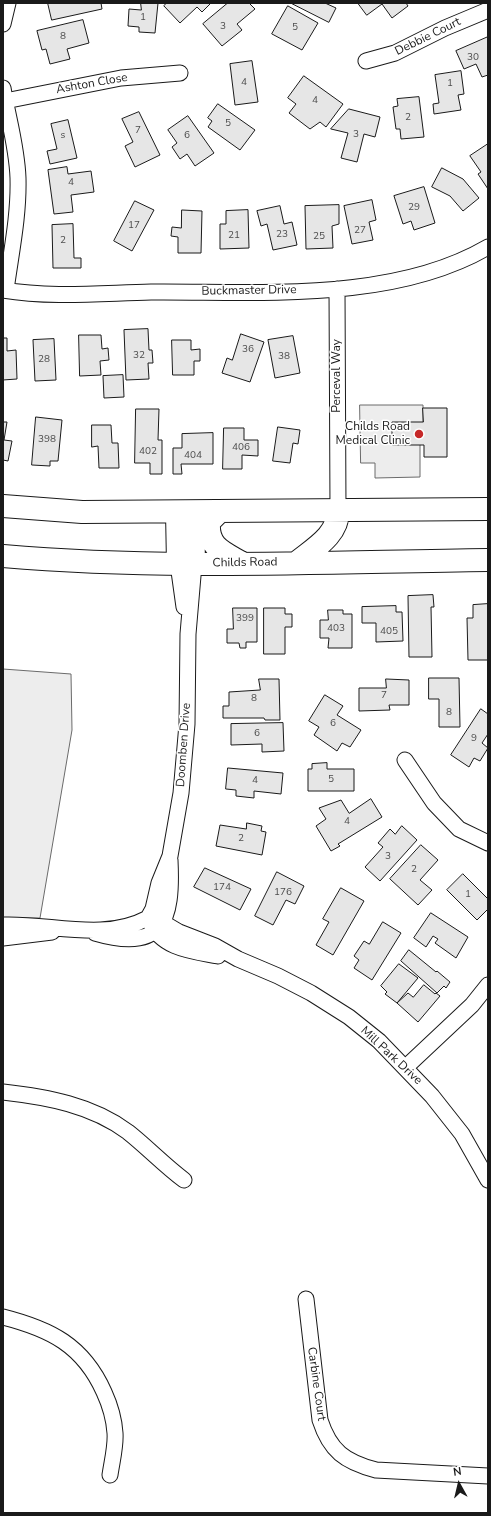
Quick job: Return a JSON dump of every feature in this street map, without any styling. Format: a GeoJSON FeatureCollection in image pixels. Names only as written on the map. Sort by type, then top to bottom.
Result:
{"type":"FeatureCollection","features":[{"type":"Feature","properties":{"kind":"main road"},"geometry":{"type":"LineString","coordinates":[[3,506],[82,512],[488,508]]}},
{"type":"Feature","properties":{"kind":"main road"},"geometry":{"type":"LineString","coordinates":[[296,562],[325,540],[337,524],[338,510]]}},
{"type":"Feature","properties":{"kind":"main road"},"geometry":{"type":"LineString","coordinates":[[220,511],[209,522],[208,532],[211,542],[222,551],[242,563]]}},
{"type":"Feature","properties":{"kind":"main road"},"geometry":{"type":"LineString","coordinates":[[185,512],[186,564]]}},
{"type":"Feature","properties":{"kind":"main road","name":"Childs Road"},"geometry":{"type":"LineString","coordinates":[[3,556],[74,562],[186,564],[488,560]]}},
{"type":"Feature","properties":{"kind":"street"},"geometry":{"type":"LineString","coordinates":[[3,24],[8,3]]}},
{"type":"Feature","properties":{"kind":"street","name":"Debbie Court"},"geometry":{"type":"LineString","coordinates":[[366,61],[395,54],[445,28],[488,10]]}},
{"type":"Feature","properties":{"kind":"street","name":"Ashton Close"},"geometry":{"type":"LineString","coordinates":[[4,94],[180,73]]}},
{"type":"Feature","properties":{"kind":"street"},"geometry":{"type":"LineString","coordinates":[[4,94],[12,126],[18,177],[17,218],[4,290]]}},
{"type":"Feature","properties":{"kind":"street","name":"Buckmaster Drive"},"geometry":{"type":"LineString","coordinates":[[4,290],[55,293],[337,289],[393,281],[419,275],[456,262],[488,247]]}},
{"type":"Feature","properties":{"kind":"street","name":"Perceval Way"},"geometry":{"type":"LineString","coordinates":[[337,289],[338,510]]}},
{"type":"Feature","properties":{"kind":"street","name":"Doomben Drive"},"geometry":{"type":"LineString","coordinates":[[155,924],[153,909],[159,883],[170,856],[181,792],[185,754],[187,724],[188,634],[186,564]]}},
{"type":"Feature","properties":{"kind":"street"},"geometry":{"type":"LineString","coordinates":[[405,760],[434,803],[459,829],[488,843]]}},
{"type":"Feature","properties":{"kind":"street"},"geometry":{"type":"LineString","coordinates":[[3,925],[22,924],[63,930],[87,930],[136,924],[155,924]]}},
{"type":"Feature","properties":{"kind":"street","name":"Mill Park Drive"},"geometry":{"type":"LineString","coordinates":[[155,924],[158,937],[184,948],[238,959],[278,976],[324,1001],[379,1041],[406,1067],[432,1096],[462,1134],[488,1180]]}},
{"type":"Feature","properties":{"kind":"street"},"geometry":{"type":"LineString","coordinates":[[3,938],[63,930]]}},
{"type":"Feature","properties":{"kind":"street"},"geometry":{"type":"LineString","coordinates":[[406,1067],[472,1005],[488,985]]}},
{"type":"Feature","properties":{"kind":"street"},"geometry":{"type":"LineString","coordinates":[[3,1092],[52,1099],[108,1121],[126,1131],[184,1180]]}},
{"type":"Feature","properties":{"kind":"street","name":"Carbine Court"},"geometry":{"type":"LineString","coordinates":[[306,1299],[320,1420],[324,1434],[334,1449],[346,1459],[358,1466],[376,1470],[488,1476]]}},
{"type":"Feature","properties":{"kind":"street"},"geometry":{"type":"LineString","coordinates":[[3,1317],[43,1329],[62,1339],[74,1348],[98,1378],[106,1396],[114,1424],[115,1435],[110,1475]]}},
{"type":"Feature","properties":{"kind":"shaded area"},"geometry":{"type":"Polygon","coordinates":[[[360,405],[423,405],[423,422],[420,445],[420,477],[375,478],[375,463],[361,463],[360,405]]]}},
{"type":"Feature","properties":{"kind":"shaded area"},"geometry":{"type":"Polygon","coordinates":[[[3,669],[71,674],[72,730],[40,918],[3,918],[3,669]]]}},
{"type":"Feature","properties":{"kind":"building"},"geometry":{"type":"Polygon","coordinates":[[[48,3],[101,3],[102,9],[52,20],[48,3]]]}},
{"type":"Feature","properties":{"kind":"building"},"geometry":{"type":"Polygon","coordinates":[[[141,3],[158,3],[155,33],[139,32],[139,27],[128,26],[129,9],[141,10],[141,3]]]}},
{"type":"Feature","properties":{"kind":"building"},"geometry":{"type":"Polygon","coordinates":[[[167,3],[211,3],[202,12],[197,7],[180,23],[164,6],[167,3]]]}},
{"type":"Feature","properties":{"kind":"building"},"geometry":{"type":"Polygon","coordinates":[[[228,3],[249,3],[255,9],[237,24],[242,30],[222,46],[203,24],[228,3]]]}},
{"type":"Feature","properties":{"kind":"building"},"geometry":{"type":"Polygon","coordinates":[[[291,3],[325,3],[336,8],[329,22],[291,3]]]}},
{"type":"Feature","properties":{"kind":"building"},"geometry":{"type":"Polygon","coordinates":[[[358,3],[406,3],[408,6],[392,18],[382,4],[367,15],[358,3]]]}},
{"type":"Feature","properties":{"kind":"building"},"geometry":{"type":"Polygon","coordinates":[[[288,6],[318,23],[302,50],[272,34],[288,6]]]}},
{"type":"Feature","properties":{"kind":"building"},"geometry":{"type":"Polygon","coordinates":[[[83,20],[89,43],[67,49],[70,59],[50,64],[46,49],[42,50],[37,31],[83,20]]]}},
{"type":"Feature","properties":{"kind":"building"},"geometry":{"type":"Polygon","coordinates":[[[488,37],[488,75],[482,77],[476,64],[464,69],[456,51],[488,37]]]}},
{"type":"Feature","properties":{"kind":"building"},"geometry":{"type":"Polygon","coordinates":[[[252,61],[258,102],[235,105],[230,64],[252,61]]]}},
{"type":"Feature","properties":{"kind":"building"},"geometry":{"type":"Polygon","coordinates":[[[461,71],[464,94],[458,95],[461,110],[434,114],[433,104],[439,103],[435,75],[461,71]]]}},
{"type":"Feature","properties":{"kind":"building"},"geometry":{"type":"Polygon","coordinates":[[[304,76],[343,104],[326,127],[320,122],[310,129],[289,113],[296,104],[288,98],[304,76]]]}},
{"type":"Feature","properties":{"kind":"building"},"geometry":{"type":"Polygon","coordinates":[[[419,97],[424,137],[401,139],[400,129],[396,129],[393,107],[398,106],[397,99],[419,97]]]}},
{"type":"Feature","properties":{"kind":"building"},"geometry":{"type":"Polygon","coordinates":[[[218,104],[255,130],[240,150],[208,127],[212,121],[208,118],[218,104]]]}},
{"type":"Feature","properties":{"kind":"building"},"geometry":{"type":"Polygon","coordinates":[[[349,109],[380,117],[375,137],[364,134],[357,162],[341,158],[348,133],[331,129],[349,109]]]}},
{"type":"Feature","properties":{"kind":"building"},"geometry":{"type":"Polygon","coordinates":[[[139,112],[160,155],[135,167],[125,146],[133,142],[122,119],[139,112]]]}},
{"type":"Feature","properties":{"kind":"building"},"geometry":{"type":"Polygon","coordinates":[[[188,116],[214,153],[195,166],[187,154],[180,159],[172,147],[177,143],[168,130],[188,116]]]}},
{"type":"Feature","properties":{"kind":"building"},"geometry":{"type":"Polygon","coordinates":[[[68,120],[77,158],[50,164],[47,151],[57,149],[51,124],[68,120]]]}},
{"type":"Feature","properties":{"kind":"building"},"geometry":{"type":"Polygon","coordinates":[[[488,144],[488,189],[478,174],[481,172],[470,156],[488,144]]]}},
{"type":"Feature","properties":{"kind":"building"},"geometry":{"type":"Polygon","coordinates":[[[67,167],[68,174],[91,171],[94,192],[71,195],[73,212],[54,214],[48,170],[67,167]]]}},
{"type":"Feature","properties":{"kind":"building"},"geometry":{"type":"Polygon","coordinates":[[[442,168],[463,179],[479,198],[463,211],[450,196],[432,187],[442,168]]]}},
{"type":"Feature","properties":{"kind":"building"},"geometry":{"type":"Polygon","coordinates":[[[424,187],[435,223],[414,230],[411,221],[403,224],[394,196],[424,187]]]}},
{"type":"Feature","properties":{"kind":"building"},"geometry":{"type":"Polygon","coordinates":[[[372,200],[376,220],[369,222],[373,240],[352,244],[344,206],[372,200]]]}},
{"type":"Feature","properties":{"kind":"building"},"geometry":{"type":"Polygon","coordinates":[[[135,201],[154,210],[132,251],[114,241],[135,201]]]}},
{"type":"Feature","properties":{"kind":"building"},"geometry":{"type":"Polygon","coordinates":[[[339,205],[339,224],[332,226],[333,248],[306,249],[305,206],[339,205]]]}},
{"type":"Feature","properties":{"kind":"building"},"geometry":{"type":"Polygon","coordinates":[[[280,206],[284,224],[292,222],[297,245],[273,250],[267,224],[261,226],[257,211],[280,206]]]}},
{"type":"Feature","properties":{"kind":"building"},"geometry":{"type":"Polygon","coordinates":[[[182,210],[202,211],[201,253],[178,253],[178,237],[171,236],[172,227],[181,228],[182,210]]]}},
{"type":"Feature","properties":{"kind":"building"},"geometry":{"type":"Polygon","coordinates":[[[248,210],[249,248],[220,249],[220,224],[226,224],[226,211],[248,210]]]}},
{"type":"Feature","properties":{"kind":"building"},"geometry":{"type":"Polygon","coordinates":[[[73,224],[74,258],[81,258],[81,268],[53,268],[52,225],[73,224]]]}},
{"type":"Feature","properties":{"kind":"building"},"geometry":{"type":"Polygon","coordinates":[[[148,329],[149,350],[152,350],[153,363],[148,363],[149,379],[126,380],[124,330],[148,329]]]}},
{"type":"Feature","properties":{"kind":"building"},"geometry":{"type":"Polygon","coordinates":[[[241,334],[264,342],[250,382],[222,373],[227,358],[232,360],[241,334]]]}},
{"type":"Feature","properties":{"kind":"building"},"geometry":{"type":"Polygon","coordinates":[[[79,335],[101,335],[102,349],[108,348],[109,360],[100,361],[101,375],[80,376],[79,335]]]}},
{"type":"Feature","properties":{"kind":"building"},"geometry":{"type":"Polygon","coordinates":[[[293,336],[300,373],[275,378],[268,340],[293,336]]]}},
{"type":"Feature","properties":{"kind":"building"},"geometry":{"type":"Polygon","coordinates":[[[3,338],[7,338],[7,351],[16,350],[17,379],[3,380],[3,338]]]}},
{"type":"Feature","properties":{"kind":"building"},"geometry":{"type":"Polygon","coordinates":[[[54,339],[56,380],[35,381],[33,340],[54,339]]]}},
{"type":"Feature","properties":{"kind":"building"},"geometry":{"type":"Polygon","coordinates":[[[172,340],[191,340],[191,350],[200,349],[200,361],[194,361],[194,375],[173,375],[172,340]]]}},
{"type":"Feature","properties":{"kind":"building"},"geometry":{"type":"Polygon","coordinates":[[[123,375],[124,397],[104,398],[103,376],[123,375]]]}},
{"type":"Feature","properties":{"kind":"building","name":"Childs Road Medical Clinic"},"geometry":{"type":"Polygon","coordinates":[[[423,408],[447,408],[447,457],[424,457],[424,445],[392,445],[392,422],[423,422],[423,408]]]}},
{"type":"Feature","properties":{"kind":"building"},"geometry":{"type":"Polygon","coordinates":[[[136,409],[159,409],[158,440],[162,440],[162,474],[150,474],[150,463],[135,463],[136,409]]]}},
{"type":"Feature","properties":{"kind":"building"},"geometry":{"type":"Polygon","coordinates":[[[36,417],[62,420],[58,461],[50,461],[50,466],[32,465],[36,417]]]}},
{"type":"Feature","properties":{"kind":"building"},"geometry":{"type":"Polygon","coordinates":[[[3,422],[7,422],[4,440],[12,441],[8,461],[3,460],[3,422]]]}},
{"type":"Feature","properties":{"kind":"building"},"geometry":{"type":"Polygon","coordinates":[[[92,425],[111,425],[112,443],[118,443],[119,468],[99,468],[98,446],[92,447],[92,425]]]}},
{"type":"Feature","properties":{"kind":"building"},"geometry":{"type":"Polygon","coordinates":[[[278,427],[300,430],[298,444],[293,443],[290,463],[273,461],[278,427]]]}},
{"type":"Feature","properties":{"kind":"building"},"geometry":{"type":"Polygon","coordinates":[[[224,428],[244,428],[244,440],[258,440],[258,456],[242,455],[242,469],[223,469],[224,428]]]}},
{"type":"Feature","properties":{"kind":"building"},"geometry":{"type":"Polygon","coordinates":[[[213,433],[213,464],[181,464],[182,474],[173,474],[173,448],[182,448],[182,434],[213,433]]]}},
{"type":"Feature","properties":{"kind":"building"},"geometry":{"type":"Polygon","coordinates":[[[433,595],[434,607],[431,607],[432,657],[409,657],[408,596],[433,595]]]}},
{"type":"Feature","properties":{"kind":"building"},"geometry":{"type":"Polygon","coordinates":[[[488,604],[488,660],[468,660],[467,618],[473,618],[473,605],[488,604]]]}},
{"type":"Feature","properties":{"kind":"building"},"geometry":{"type":"Polygon","coordinates":[[[396,606],[396,612],[402,612],[403,641],[376,642],[376,623],[362,623],[362,607],[396,606]]]}},
{"type":"Feature","properties":{"kind":"building"},"geometry":{"type":"Polygon","coordinates":[[[233,608],[257,608],[257,642],[246,642],[246,648],[240,648],[239,643],[227,643],[227,629],[233,629],[233,608]]]}},
{"type":"Feature","properties":{"kind":"building"},"geometry":{"type":"Polygon","coordinates":[[[264,608],[285,608],[285,614],[292,614],[292,627],[285,627],[285,654],[264,654],[264,608]]]}},
{"type":"Feature","properties":{"kind":"building"},"geometry":{"type":"Polygon","coordinates":[[[328,610],[343,610],[343,614],[352,614],[352,648],[328,648],[329,638],[320,638],[320,620],[328,620],[328,610]]]}},
{"type":"Feature","properties":{"kind":"building"},"geometry":{"type":"Polygon","coordinates":[[[429,678],[459,678],[460,727],[439,727],[439,699],[429,699],[429,678]]]}},
{"type":"Feature","properties":{"kind":"building"},"geometry":{"type":"Polygon","coordinates":[[[259,679],[279,679],[280,720],[265,720],[264,718],[223,718],[223,706],[229,706],[229,692],[260,690],[259,679]]]}},
{"type":"Feature","properties":{"kind":"building"},"geometry":{"type":"Polygon","coordinates":[[[386,679],[409,680],[409,705],[389,705],[390,710],[359,711],[359,688],[386,688],[386,679]]]}},
{"type":"Feature","properties":{"kind":"building"},"geometry":{"type":"Polygon","coordinates":[[[325,695],[343,706],[337,715],[361,730],[350,747],[342,743],[337,751],[314,735],[319,727],[309,721],[325,695]]]}},
{"type":"Feature","properties":{"kind":"building"},"geometry":{"type":"Polygon","coordinates":[[[481,709],[488,714],[488,734],[482,743],[488,748],[480,761],[474,758],[469,767],[451,755],[481,709]]]}},
{"type":"Feature","properties":{"kind":"building"},"geometry":{"type":"Polygon","coordinates":[[[283,723],[284,751],[262,752],[262,744],[231,745],[231,724],[283,723]]]}},
{"type":"Feature","properties":{"kind":"building"},"geometry":{"type":"Polygon","coordinates":[[[327,763],[327,769],[354,769],[354,791],[308,791],[308,769],[312,769],[312,764],[327,763]]]}},
{"type":"Feature","properties":{"kind":"building"},"geometry":{"type":"Polygon","coordinates":[[[228,768],[283,773],[281,794],[254,791],[254,798],[236,796],[236,790],[226,789],[228,768]]]}},
{"type":"Feature","properties":{"kind":"building"},"geometry":{"type":"Polygon","coordinates":[[[371,799],[382,817],[338,844],[340,846],[331,851],[316,826],[326,819],[319,808],[341,800],[349,813],[371,799]]]}},
{"type":"Feature","properties":{"kind":"building"},"geometry":{"type":"Polygon","coordinates":[[[247,823],[262,826],[261,831],[266,832],[262,855],[216,846],[220,825],[246,829],[247,823]]]}},
{"type":"Feature","properties":{"kind":"building"},"geometry":{"type":"Polygon","coordinates":[[[402,826],[417,840],[380,881],[365,867],[383,847],[378,843],[390,829],[395,834],[402,826]]]}},
{"type":"Feature","properties":{"kind":"building"},"geometry":{"type":"Polygon","coordinates":[[[421,845],[438,860],[420,880],[432,890],[418,905],[390,879],[421,845]]]}},
{"type":"Feature","properties":{"kind":"building"},"geometry":{"type":"Polygon","coordinates":[[[205,868],[251,889],[240,910],[194,887],[205,868]]]}},
{"type":"Feature","properties":{"kind":"building"},"geometry":{"type":"Polygon","coordinates":[[[277,872],[304,886],[295,904],[286,900],[273,925],[255,916],[277,872]]]}},
{"type":"Feature","properties":{"kind":"building"},"geometry":{"type":"Polygon","coordinates":[[[463,874],[488,899],[488,909],[477,920],[447,890],[463,874]]]}},
{"type":"Feature","properties":{"kind":"building"},"geometry":{"type":"Polygon","coordinates":[[[341,888],[364,901],[333,955],[316,945],[329,922],[323,919],[341,888]]]}},
{"type":"Feature","properties":{"kind":"building"},"geometry":{"type":"Polygon","coordinates":[[[431,913],[468,937],[456,958],[435,943],[438,939],[433,936],[426,947],[414,938],[431,913]]]}},
{"type":"Feature","properties":{"kind":"building"},"geometry":{"type":"Polygon","coordinates":[[[383,922],[401,933],[372,980],[354,968],[359,960],[354,956],[364,941],[369,944],[383,922]]]}},
{"type":"Feature","properties":{"kind":"building"},"geometry":{"type":"Polygon","coordinates":[[[409,950],[450,982],[446,988],[444,986],[437,993],[401,961],[409,950]]]}},
{"type":"Feature","properties":{"kind":"building"},"geometry":{"type":"Polygon","coordinates":[[[399,964],[418,978],[397,1003],[385,994],[387,992],[381,986],[399,964]]]}},
{"type":"Feature","properties":{"kind":"building"},"geometry":{"type":"Polygon","coordinates":[[[424,985],[440,996],[418,1022],[397,1003],[408,993],[413,997],[424,985]]]}},
{"type":"Feature","properties":{"kind":"place","name":"Childs Road Medical Clinic"},"geometry":{"type":"Point","coordinates":[419,434]}}]}
